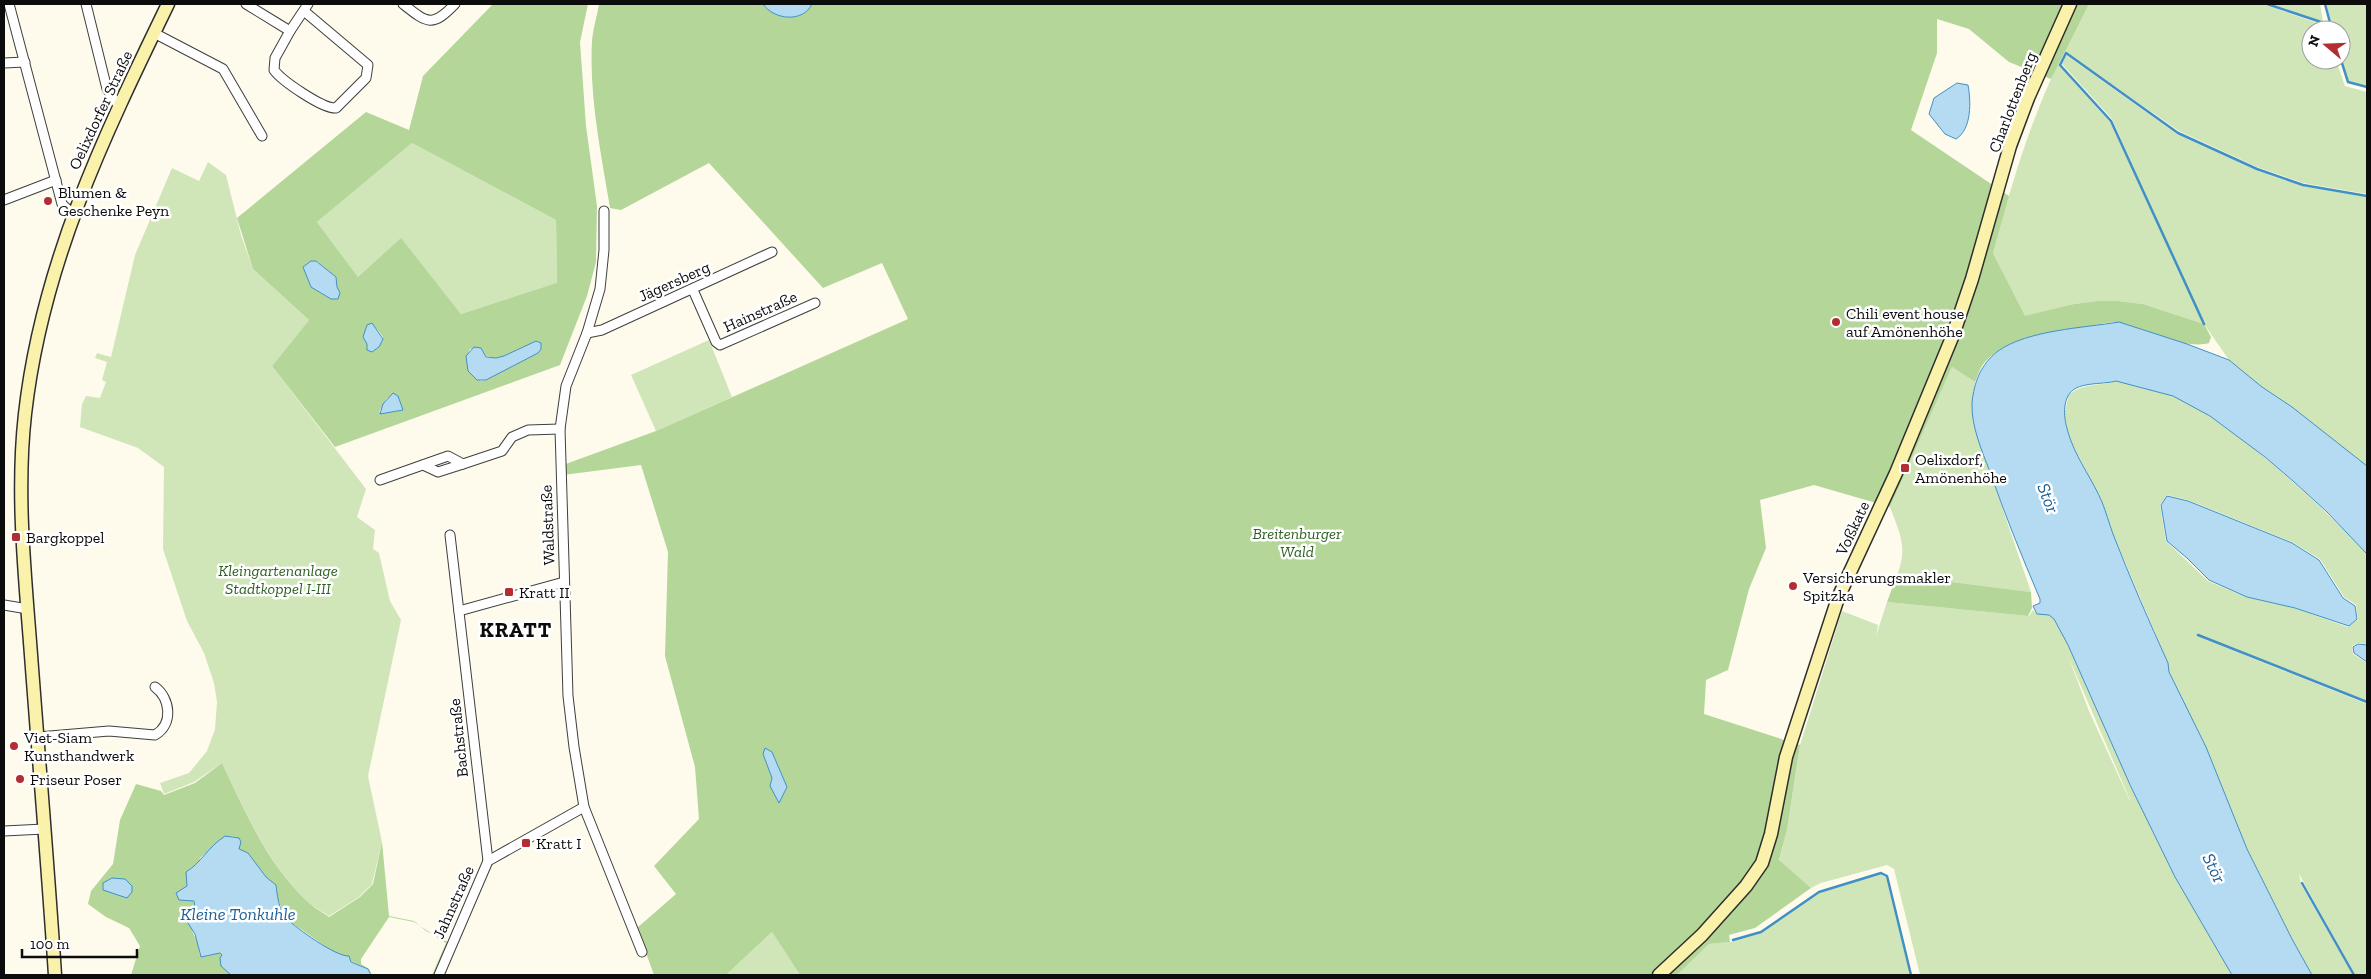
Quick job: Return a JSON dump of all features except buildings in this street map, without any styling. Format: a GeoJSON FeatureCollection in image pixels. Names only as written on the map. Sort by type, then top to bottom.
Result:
{"type":"FeatureCollection","features":[{"type":"Feature","properties":{"kind":"main road","name":"Oelixdorfer Straße"},"geometry":{"type":"LineString","coordinates":[[55,975],[21,502],[25,414],[42,318],[73,214],[118,105],[168,4]]}},
{"type":"Feature","properties":{"kind":"main road","name":"Charlottenberg"},"geometry":{"type":"LineString","coordinates":[[1991,214],[2028,98],[2070,4]]}},
{"type":"Feature","properties":{"kind":"main road","name":"Voßkate"},"geometry":{"type":"LineString","coordinates":[[1659,975],[1702,935],[1740,893],[1762,863],[1771,834],[1786,757],[1838,598],[1896,473],[1953,335],[1991,214]]}},
{"type":"Feature","properties":{"kind":"street"},"geometry":{"type":"LineString","coordinates":[[9,4],[62,204],[73,214]]}},
{"type":"Feature","properties":{"kind":"street"},"geometry":{"type":"LineString","coordinates":[[86,4],[107,89],[118,105]]}},
{"type":"Feature","properties":{"kind":"street"},"geometry":{"type":"LineString","coordinates":[[246,4],[290,31]]}},
{"type":"Feature","properties":{"kind":"street"},"geometry":{"type":"LineString","coordinates":[[403,4],[419,16],[430,20],[441,18],[455,4]]}},
{"type":"Feature","properties":{"kind":"street"},"geometry":{"type":"LineString","coordinates":[[306,7],[368,65],[366,78],[336,108],[321,105],[274,70],[275,58],[290,31],[306,7]]}},
{"type":"Feature","properties":{"kind":"street"},"geometry":{"type":"LineString","coordinates":[[154,33],[223,69],[262,136]]}},
{"type":"Feature","properties":{"kind":"street"},"geometry":{"type":"LineString","coordinates":[[4,63],[24,62]]}},
{"type":"Feature","properties":{"kind":"street"},"geometry":{"type":"LineString","coordinates":[[4,200],[56,180]]}},
{"type":"Feature","properties":{"kind":"street","name":"Waldstraße"},"geometry":{"type":"LineString","coordinates":[[604,211],[600,289],[587,332],[566,386],[560,428],[569,715],[584,806],[642,952]]}},
{"type":"Feature","properties":{"kind":"street","name":"Jägersberg"},"geometry":{"type":"LineString","coordinates":[[587,332],[602,330],[693,290],[772,252]]}},
{"type":"Feature","properties":{"kind":"street","name":"Hainstraße"},"geometry":{"type":"LineString","coordinates":[[693,290],[716,342],[720,345],[815,303]]}},
{"type":"Feature","properties":{"kind":"street"},"geometry":{"type":"LineString","coordinates":[[380,480],[448,456],[463,464],[502,451],[512,437],[528,430],[560,428]]}},
{"type":"Feature","properties":{"kind":"street","name":"Bachstraße"},"geometry":{"type":"LineString","coordinates":[[450,535],[488,861]]}},
{"type":"Feature","properties":{"kind":"street"},"geometry":{"type":"LineString","coordinates":[[459,611],[564,582]]}},
{"type":"Feature","properties":{"kind":"street"},"geometry":{"type":"LineString","coordinates":[[4,605],[28,609]]}},
{"type":"Feature","properties":{"kind":"street"},"geometry":{"type":"LineString","coordinates":[[38,737],[109,731],[155,735],[164,726],[168,709],[164,695],[155,687]]}},
{"type":"Feature","properties":{"kind":"street","name":"Jahnstraße"},"geometry":{"type":"LineString","coordinates":[[439,975],[488,861],[584,806]]}},
{"type":"Feature","properties":{"kind":"street"},"geometry":{"type":"LineString","coordinates":[[4,831],[44,829]]}},
{"type":"Feature","properties":{"kind":"green space"},"geometry":{"type":"Polygon","coordinates":[[[493,4],[588,4],[580,42],[586,126],[597,206],[596,262],[587,296],[560,365],[335,447],[272,366],[309,320],[253,269],[237,218],[366,112],[409,130],[423,76],[493,4]],[[412,143],[317,222],[358,277],[401,238],[461,314],[557,283],[556,220],[412,143]],[[311,261],[303,267],[311,287],[331,299],[340,294],[336,277],[317,261],[311,261]],[[367,325],[363,337],[372,352],[379,347],[383,337],[377,329],[367,325]],[[536,341],[496,358],[486,356],[481,348],[470,349],[467,360],[469,371],[481,381],[486,380],[538,353],[541,349],[539,342],[536,341]],[[398,396],[387,398],[379,412],[403,410],[398,396]]]}},
{"type":"Feature","properties":{"kind":"green space","name":"Breitenburger Wald"},"geometry":{"type":"Polygon","coordinates":[[[599,4],[763,4],[781,16],[795,17],[808,10],[812,4],[2089,4],[2051,79],[2009,62],[1969,29],[1937,19],[1937,53],[1911,130],[2009,196],[1993,253],[2025,316],[2074,304],[2118,301],[2143,304],[2204,324],[2211,337],[2209,343],[2188,344],[2113,322],[2045,334],[2018,341],[1995,353],[1985,362],[1975,382],[1952,367],[1890,507],[1814,485],[1760,500],[1766,548],[1749,589],[1728,670],[1706,680],[1704,714],[1800,745],[1787,830],[1779,860],[1811,888],[1755,928],[1729,935],[1730,942],[1709,944],[1677,975],[800,975],[772,932],[726,975],[654,975],[637,928],[676,894],[654,866],[699,819],[695,767],[665,656],[668,552],[641,465],[563,475],[563,465],[656,431],[908,319],[882,263],[823,288],[709,163],[621,210],[610,208],[596,125],[592,83],[592,41],[599,4]],[[772,752],[763,754],[772,778],[770,786],[787,787],[772,752]]]}},
{"type":"Feature","properties":{"kind":"green space"},"geometry":{"type":"Polygon","coordinates":[[[2089,4],[2262,4],[2309,20],[2301,20],[2301,70],[2339,70],[2345,86],[2367,92],[2367,194],[2303,183],[2257,167],[2179,131],[2064,51],[2089,4]]]}},
{"type":"Feature","properties":{"kind":"green space"},"geometry":{"type":"Polygon","coordinates":[[[2270,4],[2320,4],[2323,20],[2317,20],[2270,4]]]}},
{"type":"Feature","properties":{"kind":"green space"},"geometry":{"type":"Polygon","coordinates":[[[2326,4],[2367,4],[2367,86],[2349,82],[2345,70],[2351,70],[2351,20],[2330,20],[2326,4]]]}},
{"type":"Feature","properties":{"kind":"green space"},"geometry":{"type":"Polygon","coordinates":[[[2066,55],[2177,134],[2256,170],[2303,186],[2367,197],[2367,466],[2229,360],[2204,324],[2143,304],[2118,301],[2074,304],[2025,317],[1993,253],[2021,157],[2038,110],[2058,64],[2110,122],[2184,280],[2112,119],[2062,64],[2066,55]]]}},
{"type":"Feature","properties":{"kind":"green space"},"geometry":{"type":"Polygon","coordinates":[[[412,143],[556,220],[557,284],[461,314],[401,239],[358,277],[317,222],[412,143]]]}},
{"type":"Feature","properties":{"kind":"green space","name":"Kleingartenanlage Stadtkoppel I-III"},"geometry":{"type":"Polygon","coordinates":[[[208,162],[226,175],[241,235],[253,269],[309,320],[272,366],[366,489],[357,517],[375,530],[373,549],[379,553],[390,601],[401,620],[368,776],[382,842],[372,884],[359,897],[329,916],[307,901],[280,870],[258,836],[222,763],[194,782],[164,794],[160,783],[189,773],[207,751],[215,729],[217,702],[214,683],[204,653],[187,621],[163,549],[164,467],[138,448],[80,427],[82,404],[86,396],[100,398],[106,382],[102,380],[107,362],[95,358],[97,353],[111,357],[135,255],[172,168],[199,181],[208,162]]]}},
{"type":"Feature","properties":{"kind":"green space"},"geometry":{"type":"Polygon","coordinates":[[[709,340],[732,397],[656,431],[631,375],[709,340]]]}},
{"type":"Feature","properties":{"kind":"green space"},"geometry":{"type":"Polygon","coordinates":[[[1952,367],[1975,382],[1972,404],[1974,425],[2031,592],[1897,575],[1902,548],[1900,533],[1890,507],[1952,367]]]}},
{"type":"Feature","properties":{"kind":"green space"},"geometry":{"type":"Polygon","coordinates":[[[2116,381],[2161,391],[2178,397],[2199,409],[2237,436],[2288,477],[2367,554],[2367,644],[2358,643],[2352,646],[2353,654],[2367,663],[2367,701],[2202,636],[2202,638],[2367,704],[2367,975],[2355,975],[2299,874],[2301,884],[2353,975],[2312,975],[2247,849],[2206,747],[2169,672],[2168,663],[2113,534],[2102,501],[2070,440],[2064,416],[2069,394],[2087,386],[2116,381]],[[2167,495],[2160,505],[2166,541],[2208,581],[2246,597],[2294,608],[2348,627],[2358,619],[2356,605],[2344,597],[2320,559],[2292,542],[2188,500],[2167,495]]]}},
{"type":"Feature","properties":{"kind":"green space"},"geometry":{"type":"Polygon","coordinates":[[[1897,575],[2031,592],[2032,608],[2028,616],[1887,602],[1897,575]]]}},
{"type":"Feature","properties":{"kind":"green space"},"geometry":{"type":"Polygon","coordinates":[[[1887,602],[2029,616],[2033,610],[2037,614],[2049,615],[2054,619],[2068,645],[2131,787],[2175,877],[2232,975],[1920,975],[1894,869],[1887,865],[1821,883],[1811,888],[1779,861],[1787,830],[1800,745],[1842,611],[1878,625],[1876,636],[1887,602]],[[2068,656],[2089,711],[2130,800],[2068,656]]]}},
{"type":"Feature","properties":{"kind":"green space"},"geometry":{"type":"Polygon","coordinates":[[[222,763],[258,836],[280,871],[307,901],[329,917],[360,897],[373,884],[382,842],[389,916],[414,921],[420,926],[414,922],[389,917],[361,959],[361,964],[369,969],[372,975],[368,969],[336,954],[285,918],[277,896],[276,885],[266,877],[248,853],[239,849],[236,837],[228,836],[201,857],[185,889],[187,900],[192,900],[195,904],[191,927],[198,943],[199,954],[206,956],[220,953],[222,955],[223,967],[231,975],[131,975],[140,946],[129,928],[106,917],[88,904],[91,891],[113,864],[120,820],[136,784],[161,791],[164,795],[195,783],[222,763]]]}},
{"type":"Feature","properties":{"kind":"green space"},"geometry":{"type":"Polygon","coordinates":[[[1881,874],[1886,877],[1910,975],[1677,975],[1709,944],[1730,942],[1761,933],[1820,892],[1881,874]]]}},
{"type":"Feature","properties":{"kind":"green space"},"geometry":{"type":"Polygon","coordinates":[[[772,932],[800,975],[726,975],[772,932]]]}},
{"type":"Feature","properties":{"kind":"green space"},"geometry":{"type":"Polygon","coordinates":[[[433,935],[448,942],[437,975],[432,975],[446,943],[433,935]]]}},
{"type":"Feature","properties":{"kind":"water"},"geometry":{"type":"Polygon","coordinates":[[[763,4],[812,4],[802,14],[788,17],[774,13],[763,4]]]}},
{"type":"Feature","properties":{"kind":"water"},"geometry":{"type":"Polygon","coordinates":[[[1957,83],[1968,85],[1970,106],[1968,122],[1965,129],[1956,139],[1945,134],[1929,114],[1934,98],[1957,83]]]}},
{"type":"Feature","properties":{"kind":"water"},"geometry":{"type":"Polygon","coordinates":[[[311,261],[316,261],[336,277],[340,293],[338,299],[331,299],[311,287],[303,267],[311,261]]]}},
{"type":"Feature","properties":{"kind":"water","name":"Stör"},"geometry":{"type":"Polygon","coordinates":[[[2119,322],[2229,360],[2367,466],[2367,554],[2327,512],[2265,457],[2210,416],[2173,396],[2116,381],[2089,384],[2076,388],[2071,391],[2066,401],[2065,419],[2071,441],[2102,502],[2126,567],[2168,663],[2169,672],[2206,747],[2247,849],[2312,975],[2232,975],[2175,877],[2131,787],[2068,645],[2054,619],[2049,615],[2037,614],[2033,606],[2040,603],[2040,599],[2020,552],[1978,438],[1972,412],[1975,388],[1979,374],[1998,351],[2010,344],[2040,334],[2119,322]]]}},
{"type":"Feature","properties":{"kind":"water"},"geometry":{"type":"Polygon","coordinates":[[[372,323],[383,339],[379,347],[372,352],[367,350],[367,344],[363,337],[367,325],[372,323]]]}},
{"type":"Feature","properties":{"kind":"water"},"geometry":{"type":"Polygon","coordinates":[[[536,341],[541,343],[541,349],[538,353],[486,380],[477,380],[468,371],[466,356],[474,347],[481,348],[486,357],[496,358],[536,341]]]}},
{"type":"Feature","properties":{"kind":"water"},"geometry":{"type":"Polygon","coordinates":[[[393,393],[398,396],[403,410],[380,414],[383,404],[393,393]]]}},
{"type":"Feature","properties":{"kind":"water"},"geometry":{"type":"Polygon","coordinates":[[[2167,496],[2188,501],[2292,543],[2319,560],[2343,598],[2355,606],[2357,619],[2349,626],[2295,608],[2247,597],[2209,580],[2167,541],[2161,505],[2167,496]]]}},
{"type":"Feature","properties":{"kind":"water"},"geometry":{"type":"Polygon","coordinates":[[[2358,644],[2367,645],[2367,662],[2354,653],[2353,647],[2358,644]]]}},
{"type":"Feature","properties":{"kind":"water"},"geometry":{"type":"Polygon","coordinates":[[[765,748],[772,752],[787,787],[779,803],[770,786],[772,778],[763,754],[765,748]]]}},
{"type":"Feature","properties":{"kind":"water","name":"Kleine Tonkuhle"},"geometry":{"type":"Polygon","coordinates":[[[225,836],[239,838],[241,842],[239,849],[248,853],[266,877],[276,885],[280,907],[286,918],[326,947],[349,956],[351,962],[368,969],[371,975],[231,975],[221,966],[220,958],[222,955],[220,953],[201,957],[195,934],[186,920],[195,908],[194,901],[179,900],[176,893],[187,886],[186,872],[213,845],[225,836]]]}},
{"type":"Feature","properties":{"kind":"water"},"geometry":{"type":"Polygon","coordinates":[[[112,878],[125,879],[132,886],[132,892],[127,898],[103,890],[103,883],[112,878]]]}},
{"type":"Feature","properties":{"kind":"waterway"},"geometry":{"type":"LineString","coordinates":[[2267,4],[2315,20]]}},
{"type":"Feature","properties":{"kind":"waterway"},"geometry":{"type":"LineString","coordinates":[[2325,4],[2329,20]]}},
{"type":"Feature","properties":{"kind":"waterway"},"geometry":{"type":"LineString","coordinates":[[2204,324],[2111,121],[2060,65],[2066,53],[2178,133],[2257,169],[2303,185],[2367,196]]}},
{"type":"Feature","properties":{"kind":"waterway"},"geometry":{"type":"LineString","coordinates":[[2344,70],[2348,82],[2367,87]]}},
{"type":"Feature","properties":{"kind":"waterway"},"geometry":{"type":"LineString","coordinates":[[2198,635],[2367,702]]}},
{"type":"Feature","properties":{"kind":"waterway"},"geometry":{"type":"LineString","coordinates":[[1733,940],[1761,932],[1819,892],[1881,873],[1887,876],[1911,975]]}},
{"type":"Feature","properties":{"kind":"waterway"},"geometry":{"type":"LineString","coordinates":[[2302,883],[2354,975]]}},
{"type":"Feature","properties":{"kind":"place","name":"Blumen & Geschenke Peyn"},"geometry":{"type":"Point","coordinates":[48,201]}},
{"type":"Feature","properties":{"kind":"place","name":"Chili event house auf Amönenhöhe"},"geometry":{"type":"Point","coordinates":[1836,322]}},
{"type":"Feature","properties":{"kind":"place","name":"Oelixdorf, Amönenhöhe"},"geometry":{"type":"Point","coordinates":[1905,468]}},
{"type":"Feature","properties":{"kind":"place","name":"Bargkoppel"},"geometry":{"type":"Point","coordinates":[16,537]}},
{"type":"Feature","properties":{"kind":"place","name":"Versicherungsmakler Spitzka"},"geometry":{"type":"Point","coordinates":[1793,586]}},
{"type":"Feature","properties":{"kind":"place","name":"Kratt II"},"geometry":{"type":"Point","coordinates":[509,592]}},
{"type":"Feature","properties":{"kind":"place","name":"Viet-Siam Kunsthandwerk"},"geometry":{"type":"Point","coordinates":[14,746]}},
{"type":"Feature","properties":{"kind":"place","name":"Friseur Poser"},"geometry":{"type":"Point","coordinates":[20,779]}},
{"type":"Feature","properties":{"kind":"place","name":"Kratt I"},"geometry":{"type":"Point","coordinates":[526,843]}},
{"type":"Feature","properties":{"kind":"district","name":"KRATT"},"geometry":{"type":"Point","coordinates":[516,630]}}]}
